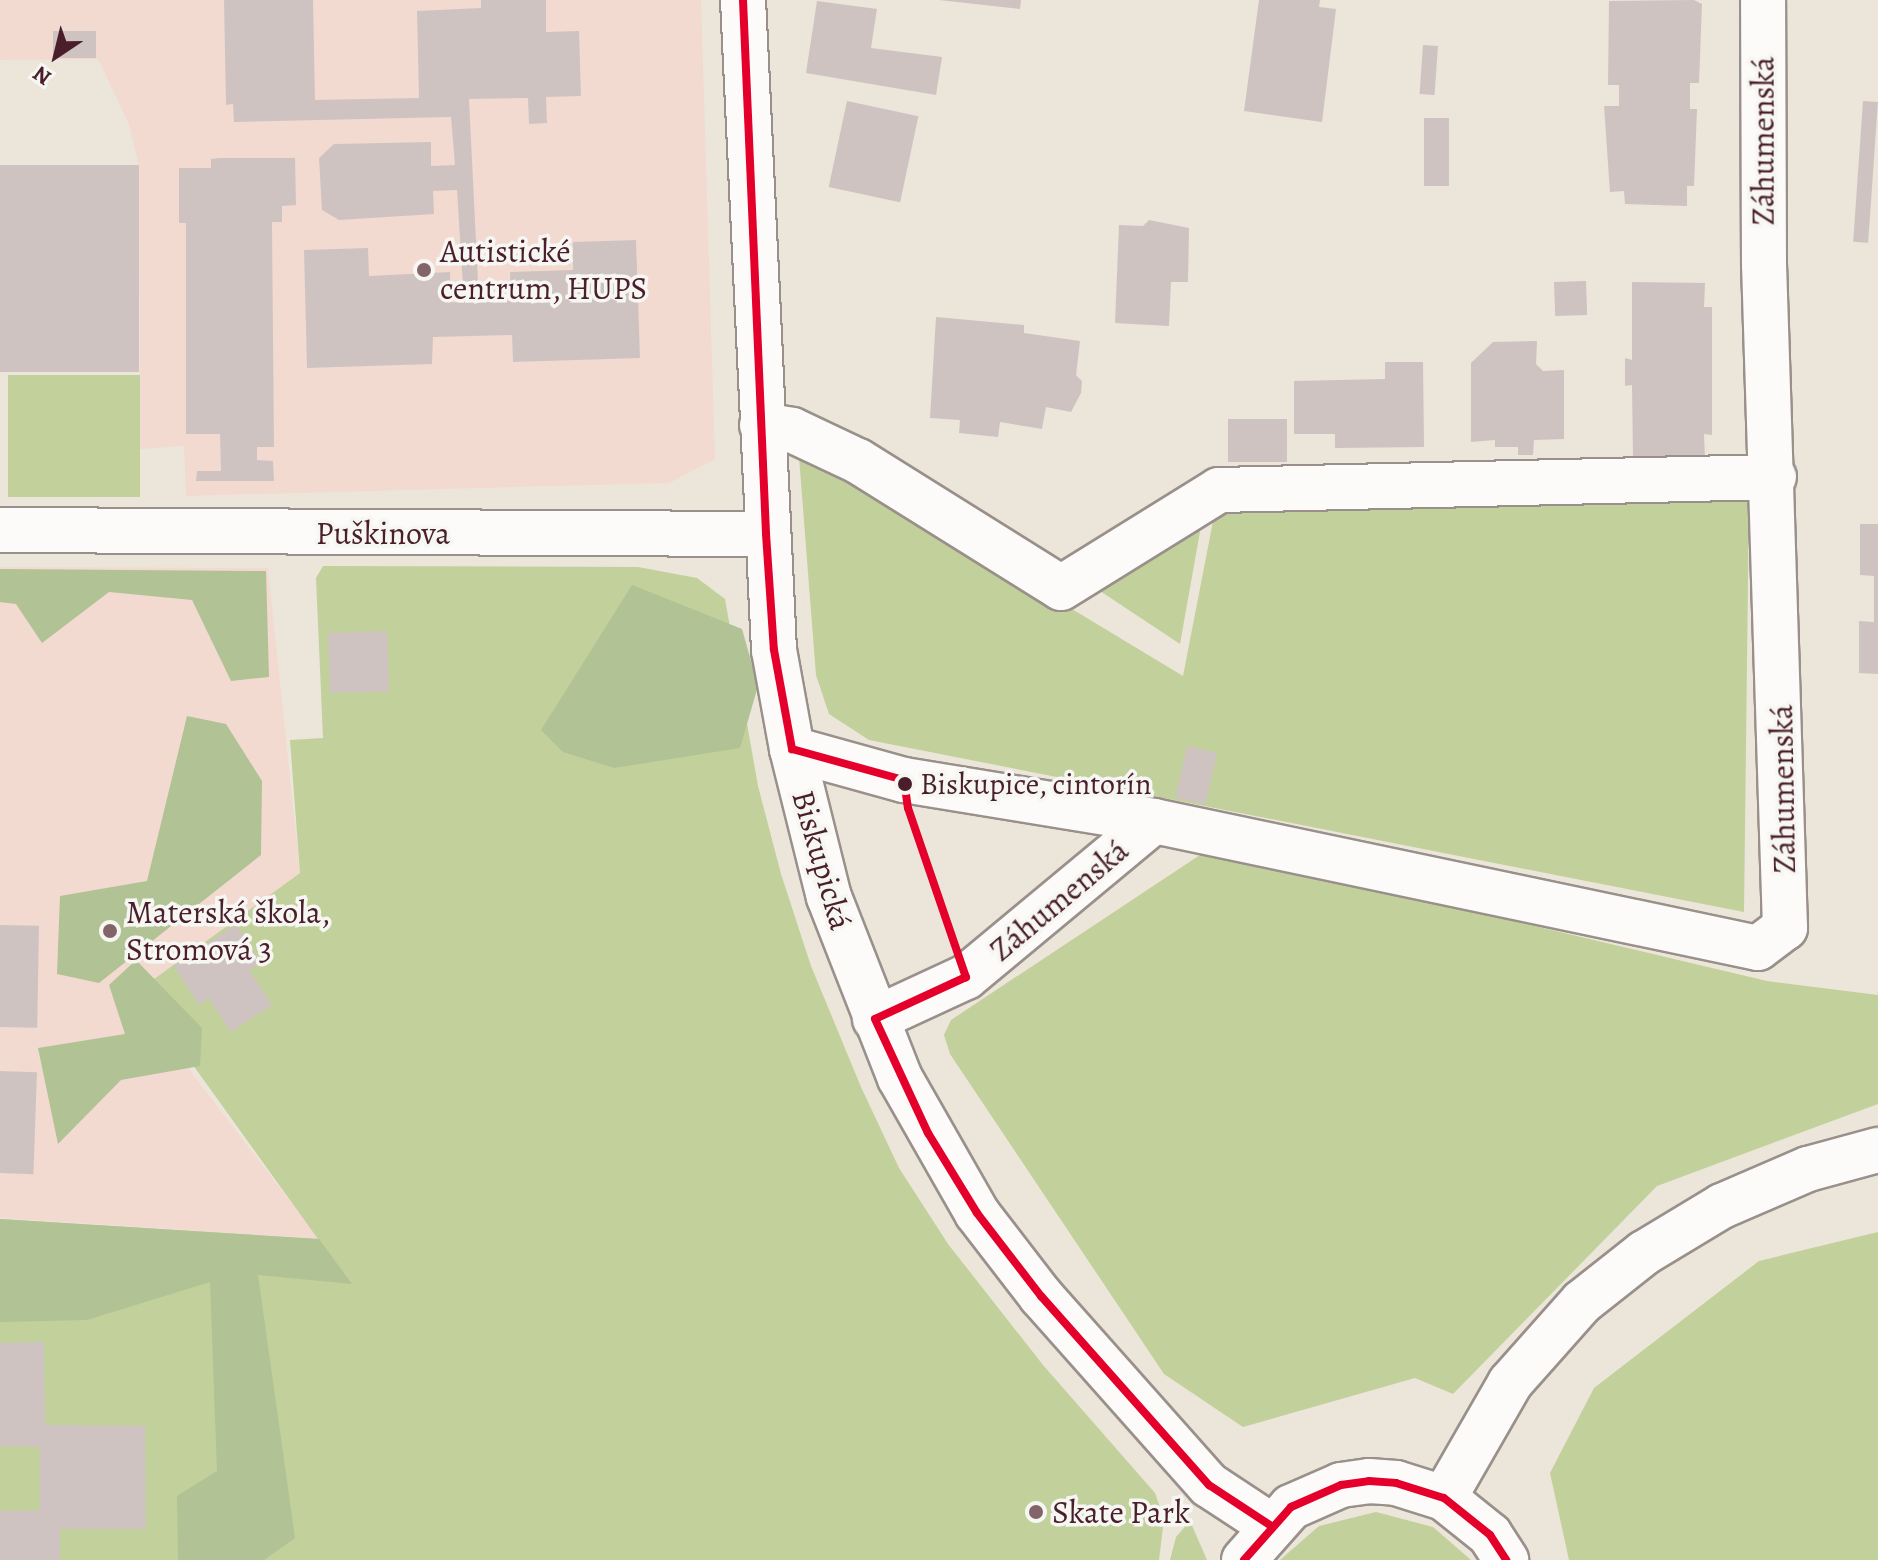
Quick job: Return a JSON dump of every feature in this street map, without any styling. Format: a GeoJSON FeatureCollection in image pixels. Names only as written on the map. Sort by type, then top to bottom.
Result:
{"type":"FeatureCollection","features":[{"type":"Feature","properties":{"kind":"street","name":"Biskupická"},"geometry":{"type":"LineString","coordinates":[[743,0],[766,534],[774,650],[792,749],[829,897],[875,1019],[928,1133],[977,1213],[1041,1296],[1209,1485],[1270,1525]]}},
{"type":"Feature","properties":{"kind":"street","name":"Záhumenská"},"geometry":{"type":"LineString","coordinates":[[792,749],[904,780],[1154,821],[1758,948],[1785,928],[1774,477],[1764,265],[1763,0]]}},
{"type":"Feature","properties":{"kind":"street"},"geometry":{"type":"LineString","coordinates":[[762,425],[792,430],[858,461],[1061,588],[1219,490],[1774,477]]}},
{"type":"Feature","properties":{"kind":"street","name":"Puškinova"},"geometry":{"type":"LineString","coordinates":[[0,530],[766,534]]}},
{"type":"Feature","properties":{"kind":"street","name":"Záhumenská"},"geometry":{"type":"LineString","coordinates":[[875,1019],[966,977],[1154,821]]}},
{"type":"Feature","properties":{"kind":"street"},"geometry":{"type":"LineString","coordinates":[[1444,1498],[1510,1383],[1582,1302],[1644,1253],[1722,1206],[1808,1169],[1878,1150]]}},
{"type":"Feature","properties":{"kind":"street"},"geometry":{"type":"LineString","coordinates":[[1244,1560],[1270,1525],[1291,1507],[1341,1485],[1396,1483],[1444,1498],[1481,1525],[1506,1560]]}},
{"type":"Feature","properties":{"kind":"shaded area","name":"Autistické centrum, HUPS"},"geometry":{"type":"Polygon","coordinates":[[[0,0],[701,0],[715,459],[669,483],[186,496],[184,446],[140,449],[139,166],[129,124],[98,59],[0,60],[0,0]]]}},
{"type":"Feature","properties":{"kind":"shaded area","name":"Materská škola, Stromová 3"},"geometry":{"type":"Polygon","coordinates":[[[0,567],[268,568],[300,873],[139,990],[194,1076],[319,1239],[0,1218],[0,567]]]}},
{"type":"Feature","properties":{"kind":"green space"},"geometry":{"type":"Polygon","coordinates":[[[8,375],[140,375],[140,497],[8,497],[8,375]]]}},
{"type":"Feature","properties":{"kind":"green space"},"geometry":{"type":"Polygon","coordinates":[[[798,444],[1183,676],[1216,506],[1749,494],[1744,912],[869,740],[829,714],[816,675],[798,444]]]}},
{"type":"Feature","properties":{"kind":"green space"},"geometry":{"type":"Polygon","coordinates":[[[1204,509],[1180,644],[1091,585],[1204,509]]]}},
{"type":"Feature","properties":{"kind":"green space"},"geometry":{"type":"Polygon","coordinates":[[[323,566],[638,567],[697,578],[725,599],[758,786],[781,874],[811,966],[861,1087],[899,1168],[948,1244],[1043,1365],[1155,1493],[1164,1519],[1159,1560],[0,1560],[0,1219],[318,1239],[139,990],[300,873],[290,740],[323,738],[316,578],[323,566]]]}},
{"type":"Feature","properties":{"kind":"green space"},"geometry":{"type":"Polygon","coordinates":[[[0,569],[266,571],[269,677],[231,681],[192,600],[109,592],[42,643],[16,604],[0,602],[0,569]]]}},
{"type":"Feature","properties":{"kind":"green space"},"geometry":{"type":"Polygon","coordinates":[[[632,585],[742,629],[758,686],[740,748],[614,768],[563,752],[541,730],[632,585]]]}},
{"type":"Feature","properties":{"kind":"green space"},"geometry":{"type":"Polygon","coordinates":[[[187,716],[226,724],[262,781],[261,855],[99,983],[57,974],[60,896],[147,881],[187,716]]]}},
{"type":"Feature","properties":{"kind":"green space"},"geometry":{"type":"Polygon","coordinates":[[[1209,849],[1767,981],[1878,995],[1878,1104],[1657,1186],[1453,1394],[1415,1378],[1243,1427],[1164,1374],[950,1054],[944,1035],[951,1020],[1209,849]]]}},
{"type":"Feature","properties":{"kind":"green space"},"geometry":{"type":"Polygon","coordinates":[[[136,960],[202,1028],[200,1066],[121,1080],[58,1144],[38,1048],[125,1034],[109,985],[136,960]]]}},
{"type":"Feature","properties":{"kind":"green space"},"geometry":{"type":"Polygon","coordinates":[[[0,1219],[319,1239],[352,1284],[258,1275],[295,1538],[264,1560],[178,1560],[177,1496],[217,1471],[210,1282],[87,1320],[0,1322],[0,1219]]]}},
{"type":"Feature","properties":{"kind":"green space"},"geometry":{"type":"Polygon","coordinates":[[[1878,1232],[1878,1560],[1569,1560],[1550,1473],[1594,1388],[1759,1261],[1878,1232]]]}},
{"type":"Feature","properties":{"kind":"green space"},"geometry":{"type":"Polygon","coordinates":[[[1376,1512],[1433,1527],[1471,1560],[1280,1560],[1319,1526],[1376,1512]]]}},
{"type":"Feature","properties":{"kind":"green space"},"geometry":{"type":"Polygon","coordinates":[[[1190,1521],[1207,1560],[1170,1560],[1176,1537],[1190,1521]]]}},
{"type":"Feature","properties":{"kind":"building"},"geometry":{"type":"Polygon","coordinates":[[[224,0],[313,0],[315,100],[419,98],[417,11],[481,8],[481,0],[546,0],[546,32],[579,31],[581,96],[546,97],[547,123],[529,124],[528,98],[469,99],[479,302],[511,301],[510,272],[573,270],[573,242],[636,240],[640,358],[513,362],[512,335],[433,337],[432,364],[307,368],[304,250],[368,248],[369,276],[450,272],[451,302],[464,303],[457,190],[433,191],[434,214],[339,220],[322,210],[319,158],[334,144],[431,142],[431,166],[455,165],[451,117],[234,122],[233,104],[226,105],[224,0]]]}},
{"type":"Feature","properties":{"kind":"building"},"geometry":{"type":"Polygon","coordinates":[[[939,0],[1021,0],[1020,9],[939,0]]]}},
{"type":"Feature","properties":{"kind":"building"},"geometry":{"type":"Polygon","coordinates":[[[1259,0],[1320,0],[1319,7],[1336,9],[1322,122],[1244,111],[1259,0]]]}},
{"type":"Feature","properties":{"kind":"building"},"geometry":{"type":"Polygon","coordinates":[[[1694,0],[1702,4],[1699,83],[1690,83],[1690,109],[1697,109],[1694,186],[1687,186],[1687,206],[1625,204],[1624,191],[1610,192],[1604,106],[1619,106],[1619,85],[1608,85],[1609,1],[1694,0]]]}},
{"type":"Feature","properties":{"kind":"building"},"geometry":{"type":"Polygon","coordinates":[[[817,1],[877,9],[871,48],[942,57],[936,95],[806,73],[817,1]]]}},
{"type":"Feature","properties":{"kind":"building"},"geometry":{"type":"Polygon","coordinates":[[[53,31],[96,31],[96,58],[53,58],[53,31]]]}},
{"type":"Feature","properties":{"kind":"building"},"geometry":{"type":"Polygon","coordinates":[[[1423,45],[1438,46],[1435,95],[1420,94],[1423,45]]]}},
{"type":"Feature","properties":{"kind":"building"},"geometry":{"type":"Polygon","coordinates":[[[847,101],[918,116],[900,202],[829,187],[847,101]]]}},
{"type":"Feature","properties":{"kind":"building"},"geometry":{"type":"Polygon","coordinates":[[[1863,101],[1878,102],[1868,243],[1853,242],[1863,101]]]}},
{"type":"Feature","properties":{"kind":"building"},"geometry":{"type":"Polygon","coordinates":[[[1424,118],[1449,118],[1449,186],[1424,186],[1424,118]]]}},
{"type":"Feature","properties":{"kind":"building"},"geometry":{"type":"Polygon","coordinates":[[[295,158],[296,205],[282,206],[282,222],[272,222],[274,447],[257,447],[257,460],[273,461],[274,481],[196,481],[197,471],[221,471],[220,434],[186,434],[186,223],[179,223],[179,168],[211,168],[211,159],[295,158]]]}},
{"type":"Feature","properties":{"kind":"building"},"geometry":{"type":"Polygon","coordinates":[[[0,165],[139,165],[139,372],[0,372],[0,165]]]}},
{"type":"Feature","properties":{"kind":"building"},"geometry":{"type":"Polygon","coordinates":[[[1149,220],[1189,228],[1188,282],[1171,282],[1169,326],[1115,323],[1119,225],[1143,226],[1149,220]]]}},
{"type":"Feature","properties":{"kind":"building"},"geometry":{"type":"Polygon","coordinates":[[[1586,281],[1587,315],[1555,316],[1554,282],[1586,281]]]}},
{"type":"Feature","properties":{"kind":"building"},"geometry":{"type":"Polygon","coordinates":[[[1632,282],[1705,283],[1704,307],[1712,307],[1712,435],[1704,434],[1705,459],[1664,457],[1664,465],[1633,456],[1632,385],[1625,386],[1625,358],[1632,360],[1632,282]]]}},
{"type":"Feature","properties":{"kind":"building"},"geometry":{"type":"Polygon","coordinates":[[[936,317],[1024,325],[1024,333],[1080,341],[1076,375],[1082,381],[1081,393],[1071,412],[1046,407],[1042,429],[1000,422],[998,437],[959,433],[960,420],[930,418],[936,317]]]}},
{"type":"Feature","properties":{"kind":"building"},"geometry":{"type":"Polygon","coordinates":[[[1537,341],[1536,364],[1543,371],[1564,370],[1564,439],[1534,440],[1533,455],[1518,455],[1518,447],[1495,447],[1495,440],[1471,442],[1471,363],[1493,342],[1537,341]]]}},
{"type":"Feature","properties":{"kind":"building"},"geometry":{"type":"Polygon","coordinates":[[[1385,362],[1423,362],[1424,447],[1335,448],[1335,434],[1294,434],[1294,381],[1385,379],[1385,362]]]}},
{"type":"Feature","properties":{"kind":"building"},"geometry":{"type":"Polygon","coordinates":[[[1228,419],[1287,419],[1287,462],[1228,462],[1228,419]]]}},
{"type":"Feature","properties":{"kind":"building"},"geometry":{"type":"Polygon","coordinates":[[[1860,524],[1878,524],[1878,674],[1859,673],[1859,621],[1874,622],[1874,576],[1860,575],[1860,524]]]}},
{"type":"Feature","properties":{"kind":"building"},"geometry":{"type":"Polygon","coordinates":[[[387,631],[389,691],[330,693],[328,633],[387,631]]]}},
{"type":"Feature","properties":{"kind":"building"},"geometry":{"type":"Polygon","coordinates":[[[1187,746],[1217,753],[1205,805],[1175,798],[1187,746]]]}},
{"type":"Feature","properties":{"kind":"building"},"geometry":{"type":"Polygon","coordinates":[[[236,924],[261,963],[249,970],[272,1005],[231,1032],[209,998],[199,1005],[174,966],[236,924]]]}},
{"type":"Feature","properties":{"kind":"building"},"geometry":{"type":"Polygon","coordinates":[[[0,925],[39,926],[37,1028],[0,1027],[0,925]]]}},
{"type":"Feature","properties":{"kind":"building"},"geometry":{"type":"Polygon","coordinates":[[[0,1071],[37,1072],[33,1174],[0,1173],[0,1071]]]}},
{"type":"Feature","properties":{"kind":"building"},"geometry":{"type":"Polygon","coordinates":[[[44,1342],[45,1425],[145,1426],[146,1529],[60,1529],[60,1560],[0,1560],[0,1511],[40,1510],[40,1447],[0,1446],[0,1343],[44,1342]]]}},
{"type":"Feature","properties":{"kind":"transit line"},"geometry":{"type":"LineString","coordinates":[[743,0],[766,534],[774,650],[792,749],[904,780],[908,808],[966,977],[875,1019],[928,1133],[977,1213],[1041,1296],[1209,1485],[1270,1525]]}},
{"type":"Feature","properties":{"kind":"transit line"},"geometry":{"type":"LineString","coordinates":[[1244,1560],[1291,1507],[1341,1485],[1369,1481],[1396,1483],[1444,1498],[1490,1535],[1506,1560]]}},
{"type":"Feature","properties":{"kind":"place","name":"Autistické centrum, HUPS"},"geometry":{"type":"Point","coordinates":[424,270]}},
{"type":"Feature","properties":{"kind":"place","name":"Biskupice, cintorín"},"geometry":{"type":"Point","coordinates":[905,784]}},
{"type":"Feature","properties":{"kind":"place","name":"Materská škola, Stromová 3"},"geometry":{"type":"Point","coordinates":[110,931]}},
{"type":"Feature","properties":{"kind":"place","name":"Skate Park"},"geometry":{"type":"Point","coordinates":[1036,1512]}}]}
